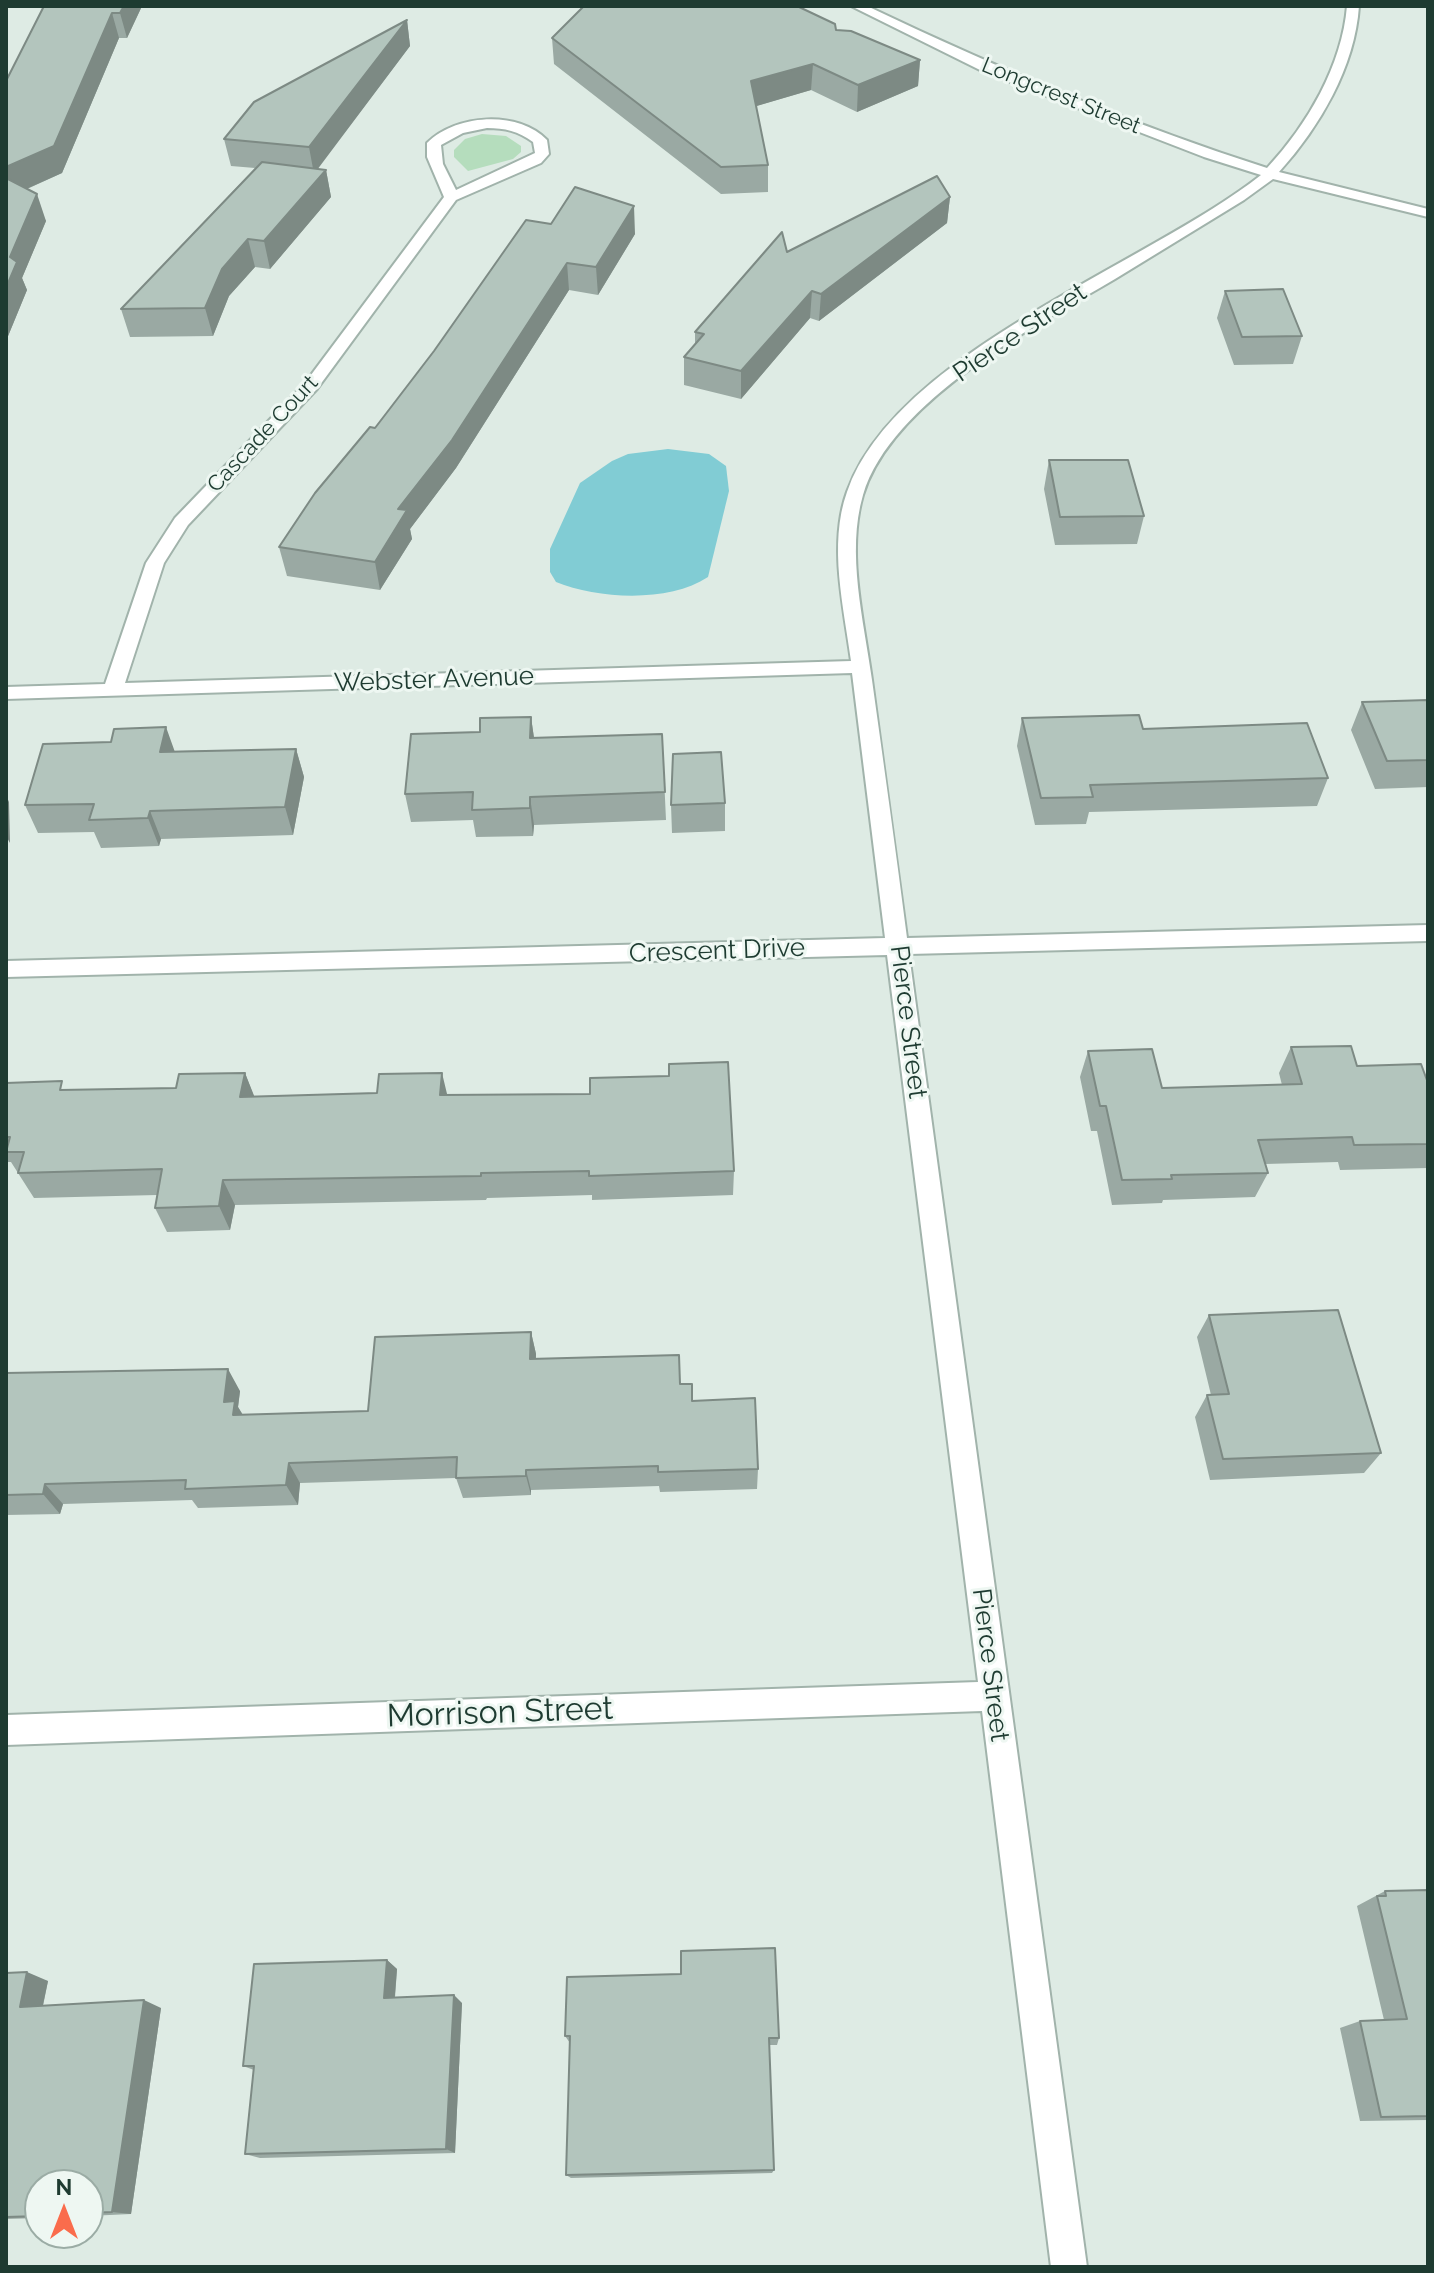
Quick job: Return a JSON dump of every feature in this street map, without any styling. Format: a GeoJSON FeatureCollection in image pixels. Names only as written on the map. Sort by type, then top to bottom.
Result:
{"type":"FeatureCollection","features":[{"type":"Feature","properties":{"kind":"street","name":"Longcrest Street"},"geometry":{"type":"LineString","coordinates":[[857,6],[989,69],[1269,175],[1428,213]]}},
{"type":"Feature","properties":{"kind":"street","name":"Pierce Street"},"geometry":{"type":"LineString","coordinates":[[1069,2267],[861,667],[848,553],[849,526],[856,489],[879,446],[938,389],[996,342],[1227,204],[1269,175],[1312,117],[1334,78],[1348,43],[1353,6]]}},
{"type":"Feature","properties":{"kind":"street","name":"Cascade Court"},"geometry":{"type":"LineString","coordinates":[[113,690],[155,563],[181,522],[311,386],[451,197],[536,160],[542,154],[540,140],[520,128],[489,124],[443,136],[434,143],[432,156],[447,181],[451,197]]}},
{"type":"Feature","properties":{"kind":"street","name":"Webster Avenue"},"geometry":{"type":"LineString","coordinates":[[6,693],[861,667]]}},
{"type":"Feature","properties":{"kind":"street","name":"Crescent Drive"},"geometry":{"type":"LineString","coordinates":[[6,969],[1428,933]]}},
{"type":"Feature","properties":{"kind":"street","name":"Morrison Street"},"geometry":{"type":"LineString","coordinates":[[6,1730],[993,1696]]}},
{"type":"Feature","properties":{"kind":"green space"},"geometry":{"type":"Polygon","coordinates":[[[482,134],[506,136],[521,146],[521,152],[513,159],[468,171],[454,157],[454,150],[465,139],[482,134]]]}},
{"type":"Feature","properties":{"kind":"water"},"geometry":{"type":"Polygon","coordinates":[[[668,449],[709,454],[726,466],[729,491],[708,577],[674,591],[633,596],[592,592],[556,582],[550,572],[550,549],[580,483],[628,454],[668,449]]]}},
{"type":"Feature","properties":{"kind":"building"},"geometry":{"type":"Polygon","coordinates":[[[44,6],[124,6],[120,13],[112,13],[54,146],[6,167],[6,81],[44,6]]]}},
{"type":"Feature","properties":{"kind":"building"},"geometry":{"type":"Polygon","coordinates":[[[584,6],[797,6],[835,24],[836,30],[851,31],[920,60],[858,85],[813,64],[751,81],[768,165],[721,167],[552,38],[584,6]]]}},
{"type":"Feature","properties":{"kind":"building"},"geometry":{"type":"Polygon","coordinates":[[[407,20],[309,147],[224,139],[254,102],[407,20]]]}},
{"type":"Feature","properties":{"kind":"building"},"geometry":{"type":"Polygon","coordinates":[[[262,162],[326,170],[264,241],[248,239],[222,269],[205,308],[121,309],[262,162]]]}},
{"type":"Feature","properties":{"kind":"building"},"geometry":{"type":"Polygon","coordinates":[[[937,176],[950,197],[821,294],[812,291],[741,371],[684,357],[704,334],[695,332],[782,232],[787,252],[937,176]]]}},
{"type":"Feature","properties":{"kind":"building"},"geometry":{"type":"Polygon","coordinates":[[[6,178],[37,194],[10,257],[17,262],[6,288],[6,178]]]}},
{"type":"Feature","properties":{"kind":"building"},"geometry":{"type":"Polygon","coordinates":[[[575,187],[634,206],[596,267],[567,263],[452,440],[398,509],[407,510],[375,562],[279,547],[315,493],[370,427],[375,428],[434,351],[526,220],[551,224],[575,187]]]}},
{"type":"Feature","properties":{"kind":"building"},"geometry":{"type":"Polygon","coordinates":[[[1283,289],[1302,336],[1242,337],[1225,291],[1283,289]]]}},
{"type":"Feature","properties":{"kind":"building"},"geometry":{"type":"Polygon","coordinates":[[[1049,460],[1128,460],[1144,516],[1060,517],[1049,460]]]}},
{"type":"Feature","properties":{"kind":"building"},"geometry":{"type":"Polygon","coordinates":[[[1428,700],[1428,760],[1387,761],[1362,702],[1428,700]]]}},
{"type":"Feature","properties":{"kind":"building"},"geometry":{"type":"Polygon","coordinates":[[[1139,715],[1143,729],[1307,723],[1328,778],[1090,785],[1093,797],[1041,798],[1022,718],[1139,715]]]}},
{"type":"Feature","properties":{"kind":"building"},"geometry":{"type":"Polygon","coordinates":[[[531,717],[530,738],[662,734],[665,792],[530,797],[530,808],[472,810],[473,792],[405,794],[411,734],[480,732],[480,718],[531,717]]]}},
{"type":"Feature","properties":{"kind":"building"},"geometry":{"type":"Polygon","coordinates":[[[166,727],[160,752],[296,749],[285,807],[150,811],[148,818],[89,820],[94,804],[25,805],[43,744],[111,742],[114,729],[166,727]]]}},
{"type":"Feature","properties":{"kind":"building"},"geometry":{"type":"Polygon","coordinates":[[[721,752],[725,803],[671,805],[673,754],[721,752]]]}},
{"type":"Feature","properties":{"kind":"building"},"geometry":{"type":"Polygon","coordinates":[[[1351,1046],[1357,1066],[1421,1064],[1428,1083],[1428,1144],[1354,1145],[1352,1137],[1258,1140],[1268,1173],[1171,1175],[1172,1179],[1122,1180],[1106,1106],[1100,1106],[1088,1051],[1152,1049],[1162,1088],[1302,1084],[1291,1047],[1351,1046]]]}},
{"type":"Feature","properties":{"kind":"building"},"geometry":{"type":"Polygon","coordinates":[[[728,1062],[734,1171],[589,1176],[589,1171],[223,1180],[219,1206],[155,1208],[162,1169],[18,1173],[24,1152],[6,1152],[10,1137],[6,1137],[6,1083],[62,1081],[60,1090],[176,1088],[179,1074],[245,1073],[240,1097],[377,1093],[379,1074],[442,1073],[440,1095],[590,1094],[590,1078],[669,1076],[669,1064],[728,1062]]]}},
{"type":"Feature","properties":{"kind":"building"},"geometry":{"type":"Polygon","coordinates":[[[1338,1310],[1381,1453],[1223,1459],[1207,1395],[1229,1394],[1209,1315],[1338,1310]]]}},
{"type":"Feature","properties":{"kind":"building"},"geometry":{"type":"Polygon","coordinates":[[[531,1332],[530,1359],[679,1355],[680,1384],[692,1384],[692,1401],[755,1398],[758,1469],[658,1472],[658,1466],[526,1470],[526,1476],[456,1478],[457,1457],[289,1463],[286,1485],[185,1489],[186,1480],[45,1484],[43,1494],[6,1495],[6,1373],[228,1369],[224,1402],[235,1401],[233,1415],[368,1411],[375,1337],[531,1332]]]}},
{"type":"Feature","properties":{"kind":"building"},"geometry":{"type":"Polygon","coordinates":[[[1428,1890],[1428,2116],[1381,2117],[1360,2021],[1407,2019],[1377,1896],[1386,1896],[1385,1891],[1428,1890]]]}},
{"type":"Feature","properties":{"kind":"building"},"geometry":{"type":"Polygon","coordinates":[[[775,1948],[779,2038],[769,2038],[774,2170],[566,2175],[570,2036],[565,2036],[567,1977],[681,1974],[681,1951],[775,1948]]]}},
{"type":"Feature","properties":{"kind":"building"},"geometry":{"type":"Polygon","coordinates":[[[387,1960],[384,1998],[454,1995],[446,2149],[245,2154],[254,2066],[243,2066],[254,1964],[387,1960]]]}},
{"type":"Feature","properties":{"kind":"building"},"geometry":{"type":"Polygon","coordinates":[[[27,1972],[20,2007],[144,2000],[112,2212],[104,2212],[104,2169],[24,2169],[24,2216],[6,2217],[6,1973],[27,1972]]]}}]}
